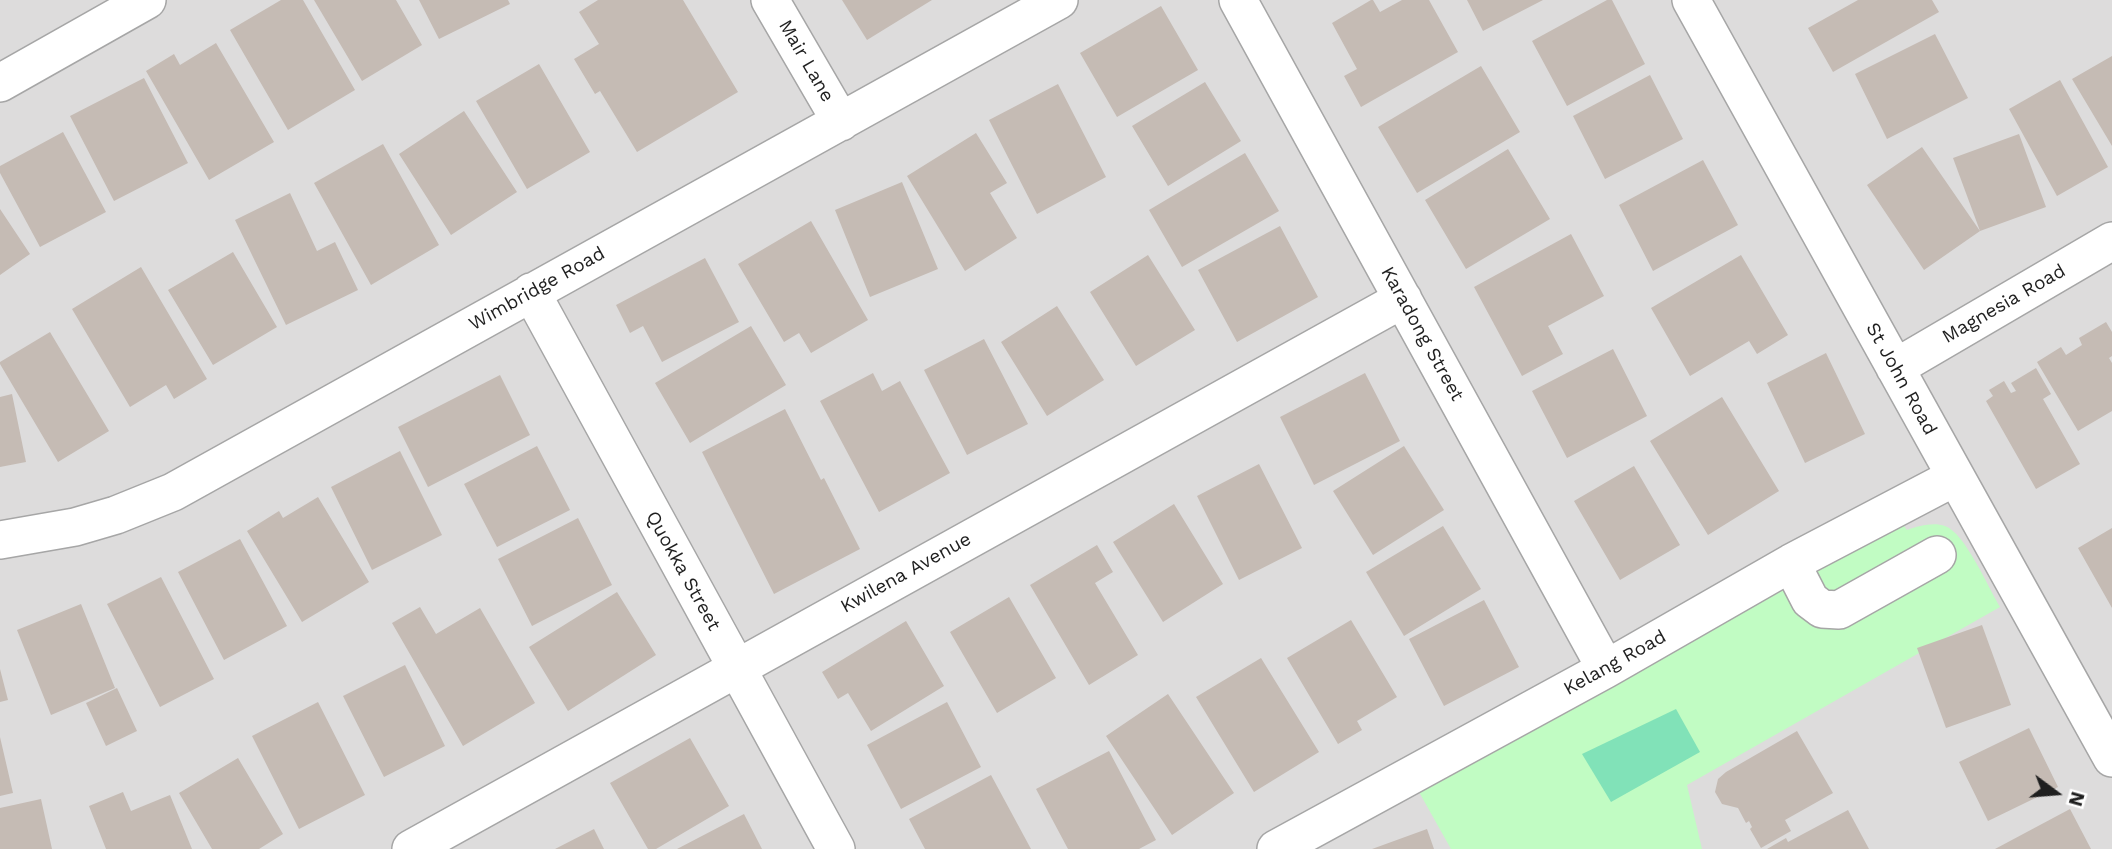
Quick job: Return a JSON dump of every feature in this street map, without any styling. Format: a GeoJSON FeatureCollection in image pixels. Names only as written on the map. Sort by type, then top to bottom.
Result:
{"type":"FeatureCollection","features":[{"type":"Feature","properties":{"kind":"street"},"geometry":{"type":"LineString","coordinates":[[0,83],[147,0]]}},
{"type":"Feature","properties":{"kind":"street","name":"Mair Lane"},"geometry":{"type":"LineString","coordinates":[[770,0],[841,122]]}},
{"type":"Feature","properties":{"kind":"street","name":"Wimbridge Road"},"geometry":{"type":"LineString","coordinates":[[0,540],[75,527],[116,515],[173,492],[1059,0]]}},
{"type":"Feature","properties":{"kind":"street","name":"Karadong Street"},"geometry":{"type":"LineString","coordinates":[[1238,0],[1606,669]]}},
{"type":"Feature","properties":{"kind":"street","name":"St John Road"},"geometry":{"type":"LineString","coordinates":[[1690,0],[1955,477],[2099,703],[2112,758]]}},
{"type":"Feature","properties":{"kind":"street","name":"Magnesia Road"},"geometry":{"type":"LineString","coordinates":[[1895,368],[2112,241]]}},
{"type":"Feature","properties":{"kind":"street","name":"Quokka Street"},"geometry":{"type":"LineString","coordinates":[[531,292],[836,849]]}},
{"type":"Feature","properties":{"kind":"street","name":"Kwilena Avenue"},"geometry":{"type":"LineString","coordinates":[[411,849],[1403,299]]}},
{"type":"Feature","properties":{"kind":"street","name":"Kelang Road"},"geometry":{"type":"LineString","coordinates":[[1276,849],[1606,669],[1791,563],[1955,477]]}},
{"type":"Feature","properties":{"kind":"street"},"geometry":{"type":"LineString","coordinates":[[1791,563],[1810,600],[1822,610],[1839,610],[1937,555]]}},
{"type":"Feature","properties":{"kind":"shaded area"},"geometry":{"type":"Polygon","coordinates":[[[0,0],[2112,0],[2112,849],[0,849],[0,0]]]}},
{"type":"Feature","properties":{"kind":"green space"},"geometry":{"type":"Polygon","coordinates":[[[1892,510],[1907,530],[1936,524],[1953,531],[1968,549],[2000,607],[1687,785],[1702,849],[1451,849],[1410,776],[1892,510]]]}},
{"type":"Feature","properties":{"kind":"green space"},"geometry":{"type":"Polygon","coordinates":[[[1676,709],[1700,752],[1611,802],[1582,754],[1676,709]]]}},
{"type":"Feature","properties":{"kind":"building"},"geometry":{"type":"Polygon","coordinates":[[[281,0],[303,0],[355,90],[288,130],[230,30],[281,0]]]}},
{"type":"Feature","properties":{"kind":"building"},"geometry":{"type":"Polygon","coordinates":[[[314,0],[396,0],[422,45],[362,81],[314,0]]]}},
{"type":"Feature","properties":{"kind":"building"},"geometry":{"type":"Polygon","coordinates":[[[419,0],[508,0],[510,4],[439,39],[419,0]]]}},
{"type":"Feature","properties":{"kind":"building"},"geometry":{"type":"Polygon","coordinates":[[[598,0],[683,0],[738,92],[637,152],[600,91],[595,94],[574,59],[599,44],[579,12],[598,0]]]}},
{"type":"Feature","properties":{"kind":"building"},"geometry":{"type":"Polygon","coordinates":[[[842,0],[932,0],[867,40],[842,0]]]}},
{"type":"Feature","properties":{"kind":"building"},"geometry":{"type":"Polygon","coordinates":[[[1371,0],[1380,12],[1402,0],[1429,0],[1458,52],[1361,107],[1344,76],[1357,69],[1332,23],[1371,0]]]}},
{"type":"Feature","properties":{"kind":"building"},"geometry":{"type":"Polygon","coordinates":[[[1467,0],[1543,0],[1483,31],[1467,0]]]}},
{"type":"Feature","properties":{"kind":"building"},"geometry":{"type":"Polygon","coordinates":[[[1607,0],[1612,0],[1645,64],[1567,106],[1532,41],[1607,0]]]}},
{"type":"Feature","properties":{"kind":"building"},"geometry":{"type":"Polygon","coordinates":[[[1858,0],[1932,0],[1939,12],[1833,72],[1808,28],[1858,0]]]}},
{"type":"Feature","properties":{"kind":"building"},"geometry":{"type":"Polygon","coordinates":[[[1161,6],[1198,70],[1117,117],[1080,53],[1161,6]]]}},
{"type":"Feature","properties":{"kind":"building"},"geometry":{"type":"Polygon","coordinates":[[[1935,34],[1968,98],[1887,139],[1855,74],[1935,34]]]}},
{"type":"Feature","properties":{"kind":"building"},"geometry":{"type":"Polygon","coordinates":[[[216,43],[274,142],[209,180],[146,71],[174,54],[180,65],[216,43]]]}},
{"type":"Feature","properties":{"kind":"building"},"geometry":{"type":"Polygon","coordinates":[[[2112,56],[2112,146],[2072,79],[2112,56]]]}},
{"type":"Feature","properties":{"kind":"building"},"geometry":{"type":"Polygon","coordinates":[[[539,64],[590,152],[527,189],[476,101],[539,64]]]}},
{"type":"Feature","properties":{"kind":"building"},"geometry":{"type":"Polygon","coordinates":[[[1481,66],[1520,132],[1417,193],[1378,127],[1481,66]]]}},
{"type":"Feature","properties":{"kind":"building"},"geometry":{"type":"Polygon","coordinates":[[[1650,75],[1683,139],[1605,179],[1573,116],[1650,75]]]}},
{"type":"Feature","properties":{"kind":"building"},"geometry":{"type":"Polygon","coordinates":[[[144,78],[188,163],[114,201],[70,116],[144,78]]]}},
{"type":"Feature","properties":{"kind":"building"},"geometry":{"type":"Polygon","coordinates":[[[2060,80],[2108,167],[2057,196],[2009,109],[2060,80]]]}},
{"type":"Feature","properties":{"kind":"building"},"geometry":{"type":"Polygon","coordinates":[[[1205,82],[1241,141],[1168,186],[1132,126],[1205,82]]]}},
{"type":"Feature","properties":{"kind":"building"},"geometry":{"type":"Polygon","coordinates":[[[1058,84],[1106,177],[1037,214],[989,120],[1058,84]]]}},
{"type":"Feature","properties":{"kind":"building"},"geometry":{"type":"Polygon","coordinates":[[[464,111],[517,192],[451,235],[399,154],[464,111]]]}},
{"type":"Feature","properties":{"kind":"building"},"geometry":{"type":"Polygon","coordinates":[[[63,132],[106,212],[40,247],[0,173],[0,166],[63,132]]]}},
{"type":"Feature","properties":{"kind":"building"},"geometry":{"type":"Polygon","coordinates":[[[976,133],[1007,183],[990,193],[1017,238],[965,271],[907,176],[976,133]]]}},
{"type":"Feature","properties":{"kind":"building"},"geometry":{"type":"Polygon","coordinates":[[[2019,134],[2046,207],[1980,231],[1953,158],[2019,134]]]}},
{"type":"Feature","properties":{"kind":"building"},"geometry":{"type":"Polygon","coordinates":[[[383,144],[439,245],[371,285],[314,183],[383,144]]]}},
{"type":"Feature","properties":{"kind":"building"},"geometry":{"type":"Polygon","coordinates":[[[1922,147],[1980,231],[1924,270],[1867,185],[1922,147]]]}},
{"type":"Feature","properties":{"kind":"building"},"geometry":{"type":"Polygon","coordinates":[[[1508,149],[1550,219],[1466,269],[1425,200],[1508,149]]]}},
{"type":"Feature","properties":{"kind":"building"},"geometry":{"type":"Polygon","coordinates":[[[1245,153],[1279,211],[1182,267],[1149,210],[1245,153]]]}},
{"type":"Feature","properties":{"kind":"building"},"geometry":{"type":"Polygon","coordinates":[[[1703,160],[1738,225],[1653,271],[1619,205],[1703,160]]]}},
{"type":"Feature","properties":{"kind":"building"},"geometry":{"type":"Polygon","coordinates":[[[902,182],[938,269],[870,297],[835,210],[902,182]]]}},
{"type":"Feature","properties":{"kind":"building"},"geometry":{"type":"Polygon","coordinates":[[[290,193],[317,251],[335,242],[358,290],[286,325],[235,220],[290,193]]]}},
{"type":"Feature","properties":{"kind":"building"},"geometry":{"type":"Polygon","coordinates":[[[0,209],[30,254],[0,275],[0,209]]]}},
{"type":"Feature","properties":{"kind":"building"},"geometry":{"type":"Polygon","coordinates":[[[811,221],[868,320],[811,353],[799,333],[784,342],[738,264],[811,221]]]}},
{"type":"Feature","properties":{"kind":"building"},"geometry":{"type":"Polygon","coordinates":[[[1280,226],[1318,297],[1237,342],[1198,270],[1280,226]]]}},
{"type":"Feature","properties":{"kind":"building"},"geometry":{"type":"Polygon","coordinates":[[[1571,234],[1604,296],[1548,326],[1563,354],[1522,376],[1474,287],[1571,234]]]}},
{"type":"Feature","properties":{"kind":"building"},"geometry":{"type":"Polygon","coordinates":[[[233,252],[277,327],[213,365],[168,290],[233,252]]]}},
{"type":"Feature","properties":{"kind":"building"},"geometry":{"type":"Polygon","coordinates":[[[1148,255],[1195,330],[1136,366],[1090,292],[1148,255]]]}},
{"type":"Feature","properties":{"kind":"building"},"geometry":{"type":"Polygon","coordinates":[[[1741,255],[1788,335],[1757,354],[1749,341],[1690,376],[1651,308],[1741,255]]]}},
{"type":"Feature","properties":{"kind":"building"},"geometry":{"type":"Polygon","coordinates":[[[705,258],[739,322],[662,362],[643,326],[630,333],[616,305],[705,258]]]}},
{"type":"Feature","properties":{"kind":"building"},"geometry":{"type":"Polygon","coordinates":[[[141,267],[207,379],[174,399],[166,385],[130,407],[72,309],[141,267]]]}},
{"type":"Feature","properties":{"kind":"building"},"geometry":{"type":"Polygon","coordinates":[[[1057,306],[1104,380],[1047,416],[1001,342],[1057,306]]]}},
{"type":"Feature","properties":{"kind":"building"},"geometry":{"type":"Polygon","coordinates":[[[2106,322],[2112,332],[2112,356],[2109,358],[2112,363],[2112,411],[2078,431],[2037,362],[2061,347],[2066,355],[2082,345],[2079,338],[2106,322]]]}},
{"type":"Feature","properties":{"kind":"building"},"geometry":{"type":"Polygon","coordinates":[[[751,326],[786,385],[690,443],[655,383],[751,326]]]}},
{"type":"Feature","properties":{"kind":"building"},"geometry":{"type":"Polygon","coordinates":[[[50,332],[109,431],[58,462],[0,364],[50,332]]]}},
{"type":"Feature","properties":{"kind":"building"},"geometry":{"type":"Polygon","coordinates":[[[984,339],[1028,424],[967,455],[924,370],[984,339]]]}},
{"type":"Feature","properties":{"kind":"building"},"geometry":{"type":"Polygon","coordinates":[[[1613,349],[1647,416],[1567,458],[1532,391],[1613,349]]]}},
{"type":"Feature","properties":{"kind":"building"},"geometry":{"type":"Polygon","coordinates":[[[1826,353],[1865,434],[1805,463],[1767,383],[1826,353]]]}},
{"type":"Feature","properties":{"kind":"building"},"geometry":{"type":"Polygon","coordinates":[[[2036,368],[2051,394],[2043,399],[2080,464],[2036,489],[1986,401],[1993,396],[1989,390],[2004,381],[2011,393],[2016,391],[2011,383],[2036,368]]]}},
{"type":"Feature","properties":{"kind":"building"},"geometry":{"type":"Polygon","coordinates":[[[873,373],[882,391],[900,381],[950,473],[879,512],[820,401],[873,373]]]}},
{"type":"Feature","properties":{"kind":"building"},"geometry":{"type":"Polygon","coordinates":[[[1365,373],[1400,441],[1314,485],[1280,417],[1365,373]]]}},
{"type":"Feature","properties":{"kind":"building"},"geometry":{"type":"Polygon","coordinates":[[[500,375],[530,435],[428,487],[398,427],[500,375]]]}},
{"type":"Feature","properties":{"kind":"building"},"geometry":{"type":"Polygon","coordinates":[[[12,394],[26,462],[0,467],[0,397],[12,394]]]}},
{"type":"Feature","properties":{"kind":"building"},"geometry":{"type":"Polygon","coordinates":[[[1722,397],[1779,491],[1708,535],[1650,441],[1722,397]]]}},
{"type":"Feature","properties":{"kind":"building"},"geometry":{"type":"Polygon","coordinates":[[[785,409],[860,549],[774,594],[702,452],[785,409]]]}},
{"type":"Feature","properties":{"kind":"building"},"geometry":{"type":"Polygon","coordinates":[[[537,446],[570,510],[497,547],[464,484],[537,446]]]}},
{"type":"Feature","properties":{"kind":"building"},"geometry":{"type":"Polygon","coordinates":[[[1404,446],[1444,510],[1373,555],[1333,491],[1404,446]]]}},
{"type":"Feature","properties":{"kind":"building"},"geometry":{"type":"Polygon","coordinates":[[[400,451],[442,535],[372,570],[331,487],[400,451]]]}},
{"type":"Feature","properties":{"kind":"building"},"geometry":{"type":"Polygon","coordinates":[[[1259,464],[1302,548],[1239,580],[1197,496],[1259,464]]]}},
{"type":"Feature","properties":{"kind":"building"},"geometry":{"type":"Polygon","coordinates":[[[1634,466],[1680,545],[1620,580],[1574,501],[1634,466]]]}},
{"type":"Feature","properties":{"kind":"building"},"geometry":{"type":"Polygon","coordinates":[[[318,497],[369,582],[302,622],[247,531],[279,511],[283,518],[318,497]]]}},
{"type":"Feature","properties":{"kind":"building"},"geometry":{"type":"Polygon","coordinates":[[[1174,504],[1223,584],[1163,622],[1113,542],[1174,504]]]}},
{"type":"Feature","properties":{"kind":"building"},"geometry":{"type":"Polygon","coordinates":[[[578,518],[612,585],[532,626],[498,559],[578,518]]]}},
{"type":"Feature","properties":{"kind":"building"},"geometry":{"type":"Polygon","coordinates":[[[1443,526],[1481,589],[1404,636],[1366,572],[1443,526]]]}},
{"type":"Feature","properties":{"kind":"building"},"geometry":{"type":"Polygon","coordinates":[[[2112,528],[2112,608],[2078,548],[2112,528]]]}},
{"type":"Feature","properties":{"kind":"building"},"geometry":{"type":"Polygon","coordinates":[[[240,539],[287,626],[224,660],[178,572],[240,539]]]}},
{"type":"Feature","properties":{"kind":"building"},"geometry":{"type":"Polygon","coordinates":[[[1097,545],[1113,572],[1095,583],[1138,655],[1089,685],[1030,585],[1097,545]]]}},
{"type":"Feature","properties":{"kind":"building"},"geometry":{"type":"Polygon","coordinates":[[[161,577],[214,679],[160,707],[107,604],[161,577]]]}},
{"type":"Feature","properties":{"kind":"building"},"geometry":{"type":"Polygon","coordinates":[[[617,592],[656,655],[568,711],[529,647],[617,592]]]}},
{"type":"Feature","properties":{"kind":"building"},"geometry":{"type":"Polygon","coordinates":[[[1009,597],[1056,678],[997,713],[950,632],[1009,597]]]}},
{"type":"Feature","properties":{"kind":"building"},"geometry":{"type":"Polygon","coordinates":[[[1484,600],[1519,667],[1444,706],[1409,639],[1484,600]]]}},
{"type":"Feature","properties":{"kind":"building"},"geometry":{"type":"Polygon","coordinates":[[[81,604],[115,688],[51,715],[17,630],[81,604]]]}},
{"type":"Feature","properties":{"kind":"building"},"geometry":{"type":"Polygon","coordinates":[[[420,607],[436,634],[480,608],[535,703],[463,746],[392,623],[420,607]]]}},
{"type":"Feature","properties":{"kind":"building"},"geometry":{"type":"Polygon","coordinates":[[[1351,620],[1397,697],[1357,721],[1362,730],[1338,744],[1287,658],[1351,620]]]}},
{"type":"Feature","properties":{"kind":"building"},"geometry":{"type":"Polygon","coordinates":[[[906,621],[944,686],[871,731],[848,693],[838,699],[822,672],[906,621]]]}},
{"type":"Feature","properties":{"kind":"building"},"geometry":{"type":"Polygon","coordinates":[[[1982,625],[2011,705],[1946,728],[1917,648],[1982,625]]]}},
{"type":"Feature","properties":{"kind":"building"},"geometry":{"type":"Polygon","coordinates":[[[1261,658],[1319,752],[1254,792],[1196,697],[1261,658]]]}},
{"type":"Feature","properties":{"kind":"building"},"geometry":{"type":"Polygon","coordinates":[[[405,665],[445,746],[384,777],[343,696],[405,665]]]}},
{"type":"Feature","properties":{"kind":"building"},"geometry":{"type":"Polygon","coordinates":[[[0,669],[8,700],[0,702],[0,669]]]}},
{"type":"Feature","properties":{"kind":"building"},"geometry":{"type":"Polygon","coordinates":[[[117,688],[137,731],[106,746],[86,703],[117,688]]]}},
{"type":"Feature","properties":{"kind":"building"},"geometry":{"type":"Polygon","coordinates":[[[1168,694],[1234,793],[1172,835],[1106,736],[1168,694]]]}},
{"type":"Feature","properties":{"kind":"building"},"geometry":{"type":"Polygon","coordinates":[[[318,702],[365,795],[299,829],[252,736],[318,702]]]}},
{"type":"Feature","properties":{"kind":"building"},"geometry":{"type":"Polygon","coordinates":[[[947,702],[981,767],[901,809],[867,745],[947,702]]]}},
{"type":"Feature","properties":{"kind":"building"},"geometry":{"type":"Polygon","coordinates":[[[2029,728],[2058,787],[1988,821],[1959,762],[2029,728]]]}},
{"type":"Feature","properties":{"kind":"building"},"geometry":{"type":"Polygon","coordinates":[[[1797,731],[1833,793],[1785,820],[1791,831],[1761,848],[1750,829],[1752,827],[1749,821],[1746,823],[1738,808],[1722,804],[1715,792],[1718,779],[1797,731]]]}},
{"type":"Feature","properties":{"kind":"building"},"geometry":{"type":"Polygon","coordinates":[[[0,737],[13,793],[0,796],[0,737]]]}},
{"type":"Feature","properties":{"kind":"building"},"geometry":{"type":"Polygon","coordinates":[[[690,738],[729,806],[656,849],[648,849],[610,783],[690,738]]]}},
{"type":"Feature","properties":{"kind":"building"},"geometry":{"type":"Polygon","coordinates":[[[1109,751],[1156,840],[1139,849],[1068,849],[1036,789],[1109,751]]]}},
{"type":"Feature","properties":{"kind":"building"},"geometry":{"type":"Polygon","coordinates":[[[238,758],[283,834],[259,849],[212,849],[179,793],[238,758]]]}},
{"type":"Feature","properties":{"kind":"building"},"geometry":{"type":"Polygon","coordinates":[[[991,775],[1031,849],[925,849],[909,819],[991,775]]]}},
{"type":"Feature","properties":{"kind":"building"},"geometry":{"type":"Polygon","coordinates":[[[123,792],[131,811],[170,795],[192,849],[106,849],[89,806],[123,792]]]}},
{"type":"Feature","properties":{"kind":"building"},"geometry":{"type":"Polygon","coordinates":[[[41,799],[52,849],[0,849],[0,808],[41,799]]]}},
{"type":"Feature","properties":{"kind":"building"},"geometry":{"type":"Polygon","coordinates":[[[2070,809],[2091,849],[1995,849],[2070,809]]]}},
{"type":"Feature","properties":{"kind":"building"},"geometry":{"type":"Polygon","coordinates":[[[1848,810],[1869,849],[1767,849],[1786,838],[1788,842],[1848,810]]]}},
{"type":"Feature","properties":{"kind":"building"},"geometry":{"type":"Polygon","coordinates":[[[744,814],[762,849],[677,849],[744,814]]]}},
{"type":"Feature","properties":{"kind":"building"},"geometry":{"type":"Polygon","coordinates":[[[594,829],[604,849],[555,849],[594,829]]]}},
{"type":"Feature","properties":{"kind":"building"},"geometry":{"type":"Polygon","coordinates":[[[1427,829],[1434,849],[1372,849],[1427,829]]]}}]}
